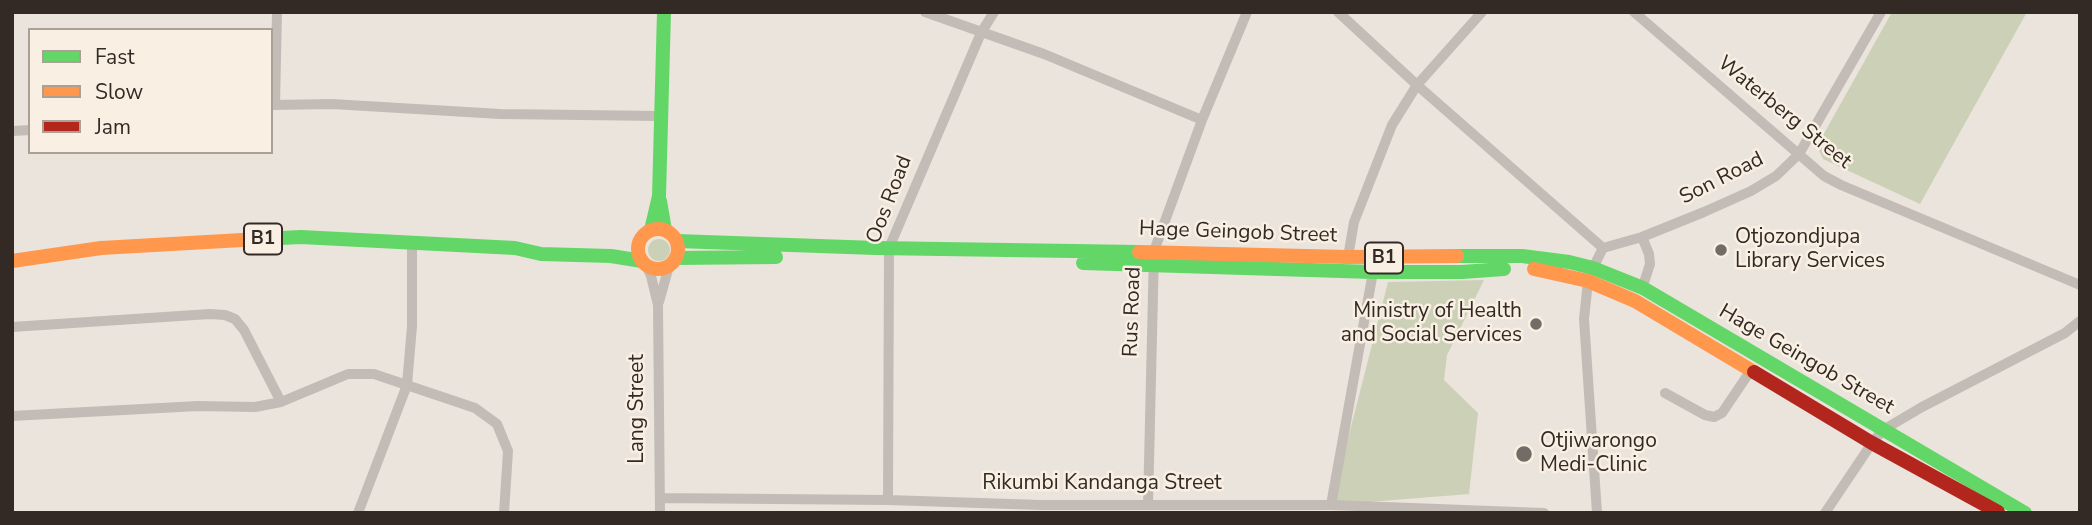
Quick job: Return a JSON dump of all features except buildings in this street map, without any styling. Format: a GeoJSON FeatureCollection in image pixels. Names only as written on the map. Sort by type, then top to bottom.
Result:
{"type":"FeatureCollection","features":[{"type":"Feature","properties":{"kind":"main road"},"geometry":{"type":"LineString","coordinates":[[658,230],[664,12]]}},
{"type":"Feature","properties":{"kind":"main road"},"geometry":{"type":"LineString","coordinates":[[658,230],[677,241],[678,249],[673,262]]}},
{"type":"Feature","properties":{"kind":"main road"},"geometry":{"type":"LineString","coordinates":[[644,263],[638,248],[639,242],[658,230]]}},
{"type":"Feature","properties":{"kind":"main road","name":"B1"},"geometry":{"type":"LineString","coordinates":[[12,261],[101,248],[301,237],[515,248],[541,254],[611,256],[644,263]]}},
{"type":"Feature","properties":{"kind":"main road","name":"Hage Geingob Street"},"geometry":{"type":"LineString","coordinates":[[677,241],[889,253],[1154,258],[1522,256],[1569,262],[1639,295],[1883,430],[1930,467],[1999,513]]}},
{"type":"Feature","properties":{"kind":"main road","name":"B1"},"geometry":{"type":"LineString","coordinates":[[515,248],[537,243],[639,242]]}},
{"type":"Feature","properties":{"kind":"main road","name":"Hage Geingob Street"},"geometry":{"type":"LineString","coordinates":[[644,263],[657,269],[673,262],[889,253]]}},
{"type":"Feature","properties":{"kind":"main road","name":"Hage Geingob Street"},"geometry":{"type":"LineString","coordinates":[[1154,258],[1373,272],[1532,269],[1590,274]]}},
{"type":"Feature","properties":{"kind":"main road","name":"Hage Geingob Street"},"geometry":{"type":"LineString","coordinates":[[1676,317],[1751,370],[1872,443],[1930,467],[2025,513]]}},
{"type":"Feature","properties":{"kind":"street"},"geometry":{"type":"LineString","coordinates":[[277,12],[273,105],[332,104],[500,114],[660,116]]}},
{"type":"Feature","properties":{"kind":"street"},"geometry":{"type":"LineString","coordinates":[[925,12],[1044,54],[1202,120]]}},
{"type":"Feature","properties":{"kind":"street","name":"Oos Road"},"geometry":{"type":"LineString","coordinates":[[888,499],[889,253],[981,33],[994,12]]}},
{"type":"Feature","properties":{"kind":"street","name":"Rus Road"},"geometry":{"type":"LineString","coordinates":[[1148,505],[1154,258],[1202,120],[1247,12]]}},
{"type":"Feature","properties":{"kind":"street"},"geometry":{"type":"LineString","coordinates":[[1338,12],[1603,248],[1590,274],[1584,319],[1597,513]]}},
{"type":"Feature","properties":{"kind":"street"},"geometry":{"type":"LineString","coordinates":[[1348,257],[1354,222],[1392,125],[1417,85],[1482,12]]}},
{"type":"Feature","properties":{"kind":"street","name":"Waterberg Street"},"geometry":{"type":"LineString","coordinates":[[1634,12],[1824,176],[2080,285]]}},
{"type":"Feature","properties":{"kind":"street","name":"Son Road"},"geometry":{"type":"LineString","coordinates":[[1603,248],[1642,237],[1751,191],[1776,176],[1799,154],[1881,12]]}},
{"type":"Feature","properties":{"kind":"street"},"geometry":{"type":"LineString","coordinates":[[1639,295],[1650,264],[1642,237]]}},
{"type":"Feature","properties":{"kind":"street"},"geometry":{"type":"LineString","coordinates":[[358,513],[407,385],[412,327],[412,242]]}},
{"type":"Feature","properties":{"kind":"street","name":"Lang Street"},"geometry":{"type":"LineString","coordinates":[[658,305],[673,262]]}},
{"type":"Feature","properties":{"kind":"street","name":"Lang Street"},"geometry":{"type":"LineString","coordinates":[[644,263],[651,276],[658,305],[660,513]]}},
{"type":"Feature","properties":{"kind":"street"},"geometry":{"type":"LineString","coordinates":[[1331,505],[1373,272]]}},
{"type":"Feature","properties":{"kind":"street"},"geometry":{"type":"LineString","coordinates":[[12,327],[225,315],[235,319],[244,330],[281,402]]}},
{"type":"Feature","properties":{"kind":"street"},"geometry":{"type":"LineString","coordinates":[[1825,513],[1883,430],[2066,333],[2080,321]]}},
{"type":"Feature","properties":{"kind":"street"},"geometry":{"type":"LineString","coordinates":[[1665,393],[1704,415],[1714,417],[1722,412],[1751,370]]}},
{"type":"Feature","properties":{"kind":"street"},"geometry":{"type":"LineString","coordinates":[[12,416],[198,406],[255,407],[281,402],[348,374],[374,373],[475,408],[497,424],[508,451],[504,513]]}},
{"type":"Feature","properties":{"kind":"street","name":"Rikumbi Kandanga Street"},"geometry":{"type":"LineString","coordinates":[[660,498],[888,499],[1041,509],[1148,505],[1180,508],[1331,505],[1544,513]]}},
{"type":"Feature","properties":{"kind":"street"},"geometry":{"type":"LineString","coordinates":[[812,499],[813,513]]}},
{"type":"Feature","properties":{"kind":"green space"},"geometry":{"type":"Polygon","coordinates":[[[1892,12],[2027,12],[1920,204],[1823,159],[1817,146],[1892,12]]]}},
{"type":"Feature","properties":{"kind":"green space"},"geometry":{"type":"Polygon","coordinates":[[[659,239],[669,246],[670,250],[663,260],[659,261],[649,254],[648,250],[655,240],[659,239]]]}},
{"type":"Feature","properties":{"kind":"green space"},"geometry":{"type":"Polygon","coordinates":[[[1484,280],[1447,355],[1444,380],[1478,413],[1469,494],[1331,505],[1388,282],[1484,280]]]}},
{"type":"Feature","properties":{"kind":"traffic: fast"},"geometry":{"type":"LineString","coordinates":[[651,230],[659,196],[664,12]]}},
{"type":"Feature","properties":{"kind":"traffic: fast"},"geometry":{"type":"LineString","coordinates":[[660,201],[665,230]]}},
{"type":"Feature","properties":{"kind":"traffic: fast"},"geometry":{"type":"LineString","coordinates":[[260,239],[301,237],[515,248],[541,254],[611,256],[642,261]]}},
{"type":"Feature","properties":{"kind":"traffic: fast"},"geometry":{"type":"LineString","coordinates":[[677,241],[876,248],[1139,252]]}},
{"type":"Feature","properties":{"kind":"traffic: fast"},"geometry":{"type":"LineString","coordinates":[[1457,256],[1522,256],[1569,262],[1593,268],[1643,288],[2025,513]]}},
{"type":"Feature","properties":{"kind":"traffic: fast"},"geometry":{"type":"LineString","coordinates":[[676,258],[776,257]]}},
{"type":"Feature","properties":{"kind":"traffic: fast"},"geometry":{"type":"LineString","coordinates":[[1083,263],[1373,272],[1504,269]]}},
{"type":"Feature","properties":{"kind":"traffic: slow"},"geometry":{"type":"LineString","coordinates":[[658,229],[666,230],[672,235],[677,241],[678,249],[677,257],[672,263],[666,268],[658,269],[650,268],[644,263],[639,257],[638,249],[639,241],[644,235],[650,230],[658,229]]}},
{"type":"Feature","properties":{"kind":"traffic: slow"},"geometry":{"type":"LineString","coordinates":[[12,261],[101,248],[260,239]]}},
{"type":"Feature","properties":{"kind":"traffic: slow"},"geometry":{"type":"LineString","coordinates":[[1139,252],[1348,257],[1457,256]]}},
{"type":"Feature","properties":{"kind":"traffic: slow"},"geometry":{"type":"LineString","coordinates":[[1534,269],[1588,281],[1635,301],[1754,372]]}},
{"type":"Feature","properties":{"kind":"traffic: jam"},"geometry":{"type":"LineString","coordinates":[[1754,372],[1872,443],[1998,512]]}},
{"type":"Feature","properties":{"kind":"place","name":"Otjozondjupa Library Services"},"geometry":{"type":"Point","coordinates":[1721,250]}},
{"type":"Feature","properties":{"kind":"place","name":"Ministry of Health and Social Services"},"geometry":{"type":"Point","coordinates":[1536,324]}},
{"type":"Feature","properties":{"kind":"place","name":"Otjiwarongo Medi-Clinic"},"geometry":{"type":"Point","coordinates":[1524,454]}}]}
